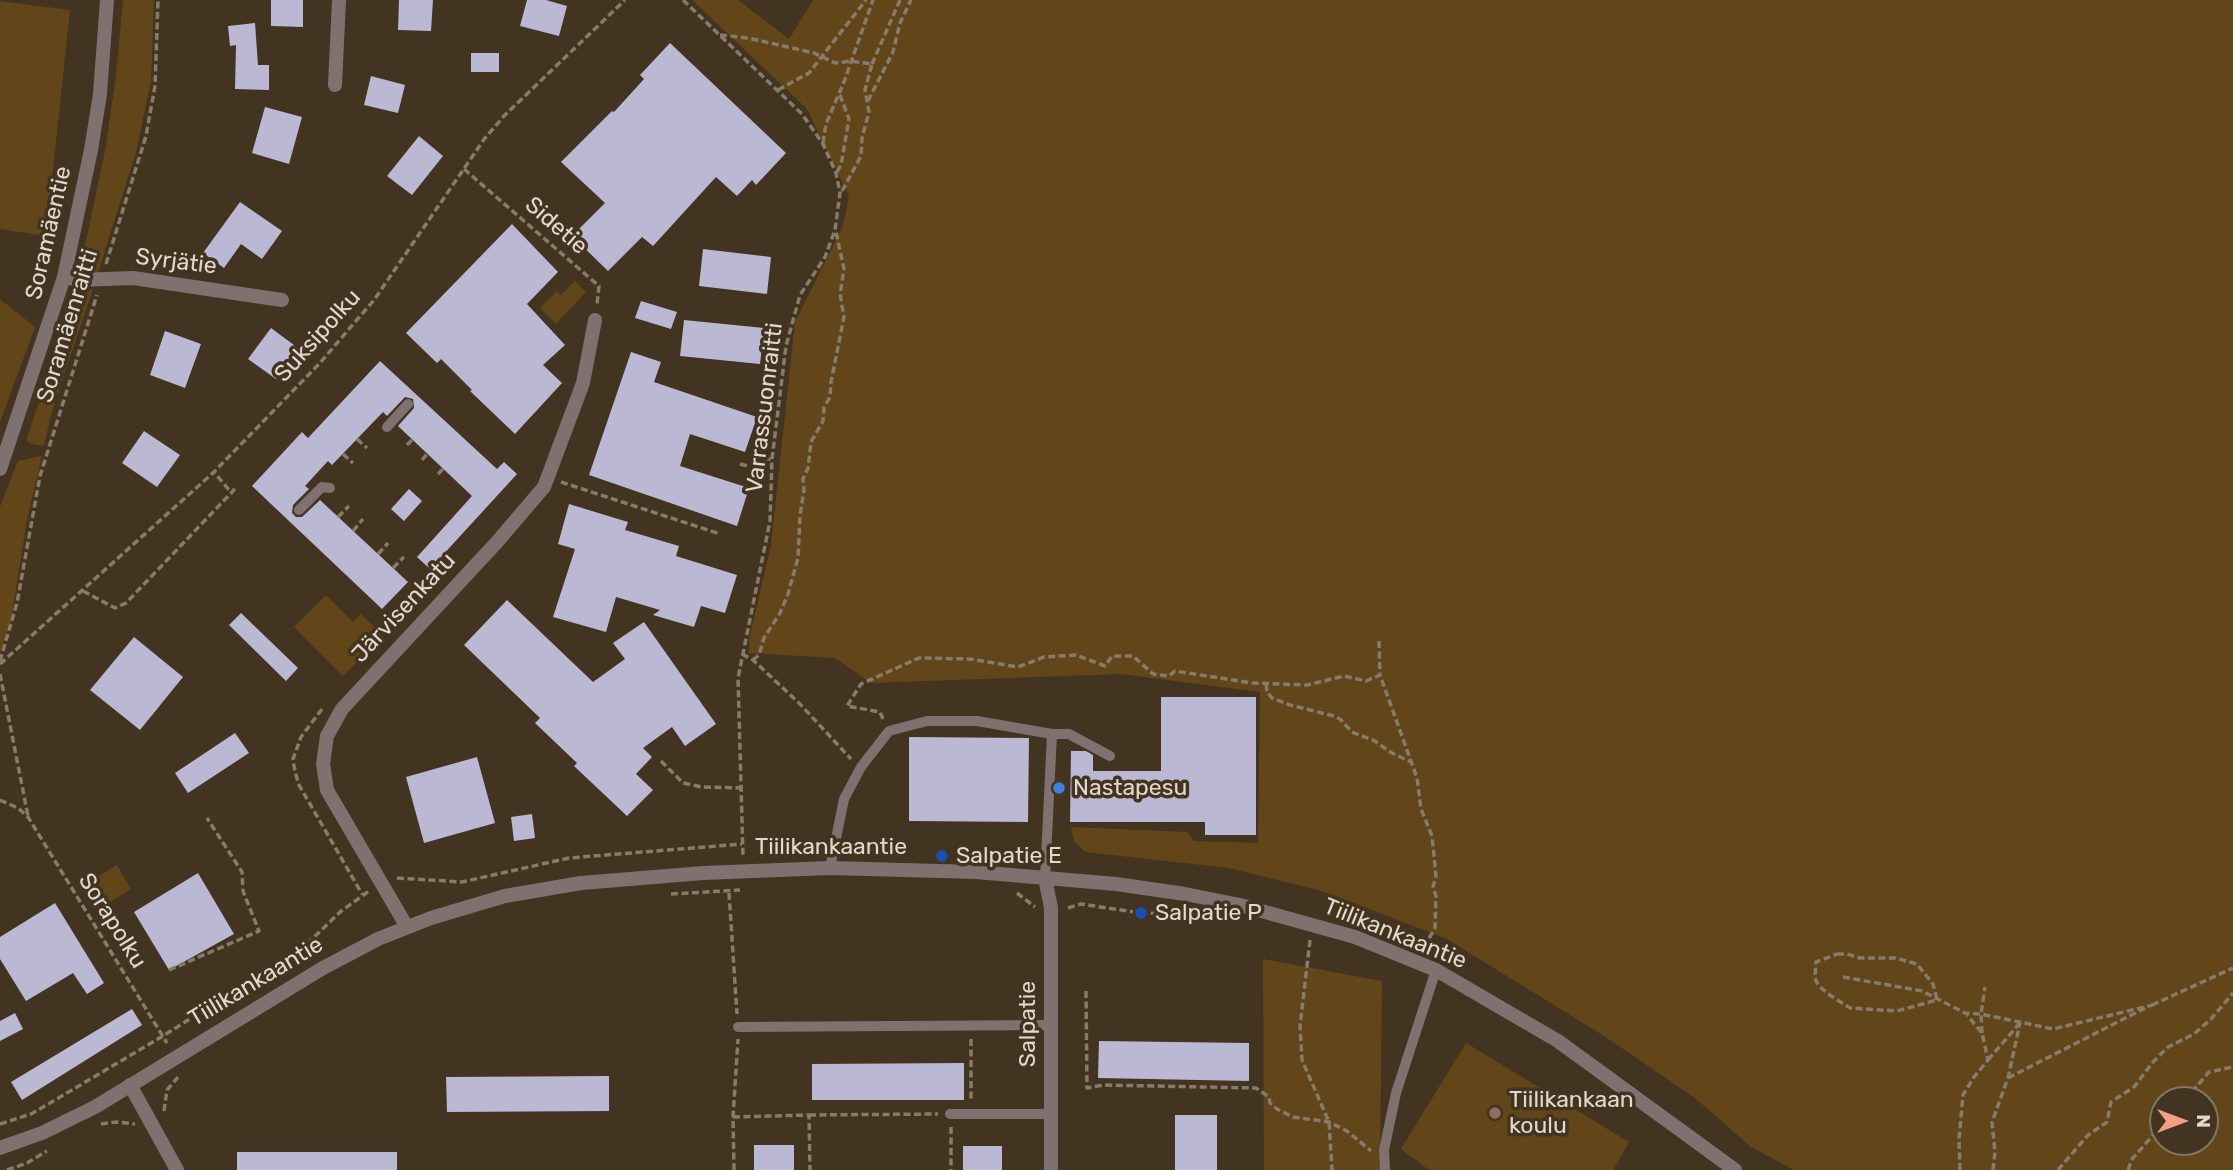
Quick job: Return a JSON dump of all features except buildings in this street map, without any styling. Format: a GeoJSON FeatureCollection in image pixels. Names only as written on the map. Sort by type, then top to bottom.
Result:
{"type":"FeatureCollection","features":[{"type":"Feature","properties":{"kind":"street","name":"Soramäentie"},"geometry":{"type":"LineString","coordinates":[[0,469],[64,277],[100,94],[107,0]]}},
{"type":"Feature","properties":{"kind":"street"},"geometry":{"type":"LineString","coordinates":[[335,85],[339,0]]}},
{"type":"Feature","properties":{"kind":"street","name":"Syrjätie"},"geometry":{"type":"LineString","coordinates":[[64,277],[79,280],[133,278],[282,300]]}},
{"type":"Feature","properties":{"kind":"street","name":"Järvisenkatu"},"geometry":{"type":"LineString","coordinates":[[407,927],[327,790],[323,764],[327,736],[342,709],[497,542],[544,487],[583,383],[595,320]]}},
{"type":"Feature","properties":{"kind":"street","name":"Tiilikankaantie"},"geometry":{"type":"LineString","coordinates":[[0,1148],[58,1126],[323,968],[407,927],[480,902],[543,889],[620,879],[744,870],[932,870],[1143,888],[1240,905],[1355,937],[1436,970],[1558,1041],[1735,1170]]}},
{"type":"Feature","properties":{"kind":"street","name":"Salpatie"},"geometry":{"type":"LineString","coordinates":[[1045,878],[1051,908],[1051,1170]]}},
{"type":"Feature","properties":{"kind":"street"},"geometry":{"type":"LineString","coordinates":[[130,1085],[177,1170]]}},
{"type":"Feature","properties":{"kind":"lane"},"geometry":{"type":"LineString","coordinates":[[387,427],[408,404]]}},
{"type":"Feature","properties":{"kind":"lane"},"geometry":{"type":"LineString","coordinates":[[299,510],[322,487],[330,488]]}},
{"type":"Feature","properties":{"kind":"lane"},"geometry":{"type":"LineString","coordinates":[[830,869],[844,799],[861,767],[888,731],[927,721],[977,721],[1052,734],[1069,734],[1110,756]]}},
{"type":"Feature","properties":{"kind":"lane"},"geometry":{"type":"LineString","coordinates":[[1045,878],[1052,734]]}},
{"type":"Feature","properties":{"kind":"lane"},"geometry":{"type":"LineString","coordinates":[[1384,1168],[1384,1150],[1396,1093],[1436,970]]}},
{"type":"Feature","properties":{"kind":"lane"},"geometry":{"type":"LineString","coordinates":[[738,1027],[1051,1025]]}},
{"type":"Feature","properties":{"kind":"lane"},"geometry":{"type":"LineString","coordinates":[[950,1114],[1051,1114]]}},
{"type":"Feature","properties":{"kind":"path","name":"Soramäenraitti"},"geometry":{"type":"LineString","coordinates":[[0,662],[17,603],[40,476],[146,136],[155,86],[158,0]]}},
{"type":"Feature","properties":{"kind":"path","name":"Suksipolku"},"geometry":{"type":"LineString","coordinates":[[0,662],[214,472],[347,334],[374,300],[485,138],[505,115],[625,0]]}},
{"type":"Feature","properties":{"kind":"path","name":"Varrassuonraitti"},"geometry":{"type":"LineString","coordinates":[[664,895],[745,889],[738,678],[770,521],[772,459],[786,346],[800,295],[825,257],[835,230],[840,193],[836,173],[823,144],[803,114],[683,0]]}},
{"type":"Feature","properties":{"kind":"path"},"geometry":{"type":"LineString","coordinates":[[778,90],[809,73],[866,0]]}},
{"type":"Feature","properties":{"kind":"path"},"geometry":{"type":"LineString","coordinates":[[823,144],[826,124],[873,0]]}},
{"type":"Feature","properties":{"kind":"path"},"geometry":{"type":"LineString","coordinates":[[840,193],[861,156],[862,138],[869,112],[865,90],[872,64],[900,0]]}},
{"type":"Feature","properties":{"kind":"path"},"geometry":{"type":"LineString","coordinates":[[867,103],[892,52],[900,23],[911,0]]}},
{"type":"Feature","properties":{"kind":"path"},"geometry":{"type":"LineString","coordinates":[[718,35],[748,38],[814,53],[835,63],[852,61],[872,64]]}},
{"type":"Feature","properties":{"kind":"path"},"geometry":{"type":"LineString","coordinates":[[836,173],[841,165],[849,119],[839,93]]}},
{"type":"Feature","properties":{"kind":"path","name":"Sidetie"},"geometry":{"type":"LineString","coordinates":[[464,169],[598,286],[595,320]]}},
{"type":"Feature","properties":{"kind":"path"},"geometry":{"type":"LineString","coordinates":[[754,660],[760,655],[764,638],[788,594],[797,558],[803,479],[808,468],[811,442],[823,421],[824,407],[830,397],[844,317],[840,293],[844,269],[835,230]]}},
{"type":"Feature","properties":{"kind":"path"},"geometry":{"type":"LineString","coordinates":[[357,439],[367,448]]}},
{"type":"Feature","properties":{"kind":"path"},"geometry":{"type":"LineString","coordinates":[[407,445],[412,439]]}},
{"type":"Feature","properties":{"kind":"path"},"geometry":{"type":"LineString","coordinates":[[343,454],[353,463]]}},
{"type":"Feature","properties":{"kind":"path"},"geometry":{"type":"LineString","coordinates":[[422,460],[428,454]]}},
{"type":"Feature","properties":{"kind":"path"},"geometry":{"type":"LineString","coordinates":[[740,464],[759,469],[762,459],[772,459]]}},
{"type":"Feature","properties":{"kind":"path"},"geometry":{"type":"LineString","coordinates":[[438,474],[443,469]]}},
{"type":"Feature","properties":{"kind":"path"},"geometry":{"type":"LineString","coordinates":[[83,591],[115,608],[125,603],[234,491],[229,490],[214,472]]}},
{"type":"Feature","properties":{"kind":"path"},"geometry":{"type":"LineString","coordinates":[[549,478],[720,534]]}},
{"type":"Feature","properties":{"kind":"path"},"geometry":{"type":"LineString","coordinates":[[338,517],[349,506]]}},
{"type":"Feature","properties":{"kind":"path"},"geometry":{"type":"LineString","coordinates":[[353,530],[363,519]]}},
{"type":"Feature","properties":{"kind":"path"},"geometry":{"type":"LineString","coordinates":[[378,554],[388,543]]}},
{"type":"Feature","properties":{"kind":"path"},"geometry":{"type":"LineString","coordinates":[[393,568],[404,557]]}},
{"type":"Feature","properties":{"kind":"path"},"geometry":{"type":"LineString","coordinates":[[1379,641],[1380,675],[1417,778],[1421,809],[1432,836],[1436,876],[1433,887],[1436,896],[1435,928],[1416,961]]}},
{"type":"Feature","properties":{"kind":"path"},"geometry":{"type":"LineString","coordinates":[[742,654],[754,660],[861,767]]}},
{"type":"Feature","properties":{"kind":"path"},"geometry":{"type":"LineString","coordinates":[[888,731],[880,712],[847,706],[861,684],[919,657],[970,659],[1018,667],[1044,657],[1076,655],[1105,666],[1112,656],[1133,656],[1153,674],[1169,676],[1175,671],[1266,683],[1307,685],[1344,676],[1366,681],[1380,675]]}},
{"type":"Feature","properties":{"kind":"path"},"geometry":{"type":"LineString","coordinates":[[0,674],[28,817]]}},
{"type":"Feature","properties":{"kind":"path"},"geometry":{"type":"LineString","coordinates":[[1266,683],[1267,692],[1272,698],[1334,716],[1352,732],[1375,741],[1411,762]]}},
{"type":"Feature","properties":{"kind":"path"},"geometry":{"type":"LineString","coordinates":[[661,761],[683,783],[702,787],[741,788]]}},
{"type":"Feature","properties":{"kind":"path","name":"Sorapolku"},"geometry":{"type":"LineString","coordinates":[[0,800],[18,808],[28,817],[183,1072],[167,1090],[164,1110],[147,1119]]}},
{"type":"Feature","properties":{"kind":"path"},"geometry":{"type":"LineString","coordinates":[[169,970],[259,930],[243,891],[242,872],[207,818]]}},
{"type":"Feature","properties":{"kind":"path"},"geometry":{"type":"LineString","coordinates":[[1013,891],[1032,906],[1071,908],[1081,905],[1154,914],[1202,914]]}},
{"type":"Feature","properties":{"kind":"path"},"geometry":{"type":"LineString","coordinates":[[1322,942],[1310,938],[1300,1026],[1302,1060],[1329,1122],[1332,1170]]}},
{"type":"Feature","properties":{"kind":"path"},"geometry":{"type":"LineString","coordinates":[[1847,954],[1860,958],[1895,958],[1908,961],[1917,964],[1925,973],[1933,984],[1937,1000],[1897,1011],[1850,1008],[1818,985],[1815,978],[1816,962],[1825,957],[1847,954]]}},
{"type":"Feature","properties":{"kind":"path"},"geometry":{"type":"LineString","coordinates":[[2008,1078],[2233,968]]}},
{"type":"Feature","properties":{"kind":"path"},"geometry":{"type":"LineString","coordinates":[[1843,977],[1922,991],[1965,1013],[2053,1029],[2153,1005]]}},
{"type":"Feature","properties":{"kind":"path"},"geometry":{"type":"LineString","coordinates":[[1985,988],[1981,1014],[1988,1060]]}},
{"type":"Feature","properties":{"kind":"path"},"geometry":{"type":"LineString","coordinates":[[1086,991],[1087,1088],[1103,1085],[1256,1088],[1269,1097],[1270,1103],[1277,1110],[1293,1117],[1329,1122],[1347,1131],[1384,1168]]}},
{"type":"Feature","properties":{"kind":"path"},"geometry":{"type":"LineString","coordinates":[[2058,1170],[2088,1135],[2107,1122],[2111,1102],[2134,1087],[2168,1047],[2194,1034],[2211,1019],[2233,993]]}},
{"type":"Feature","properties":{"kind":"path"},"geometry":{"type":"LineString","coordinates":[[1965,1013],[1982,1033]]}},
{"type":"Feature","properties":{"kind":"path"},"geometry":{"type":"LineString","coordinates":[[1960,1170],[1959,1139],[1963,1095],[1974,1077],[2020,1023]]}},
{"type":"Feature","properties":{"kind":"path"},"geometry":{"type":"LineString","coordinates":[[1993,1170],[1995,1152],[1992,1122],[2008,1078],[2020,1023]]}},
{"type":"Feature","properties":{"kind":"path"},"geometry":{"type":"LineString","coordinates":[[971,1026],[971,1114]]}},
{"type":"Feature","properties":{"kind":"path"},"geometry":{"type":"LineString","coordinates":[[2197,1086],[2209,1072],[2233,1067]]}},
{"type":"Feature","properties":{"kind":"path"},"geometry":{"type":"LineString","coordinates":[[733,1117],[950,1114],[951,1170]]}},
{"type":"Feature","properties":{"kind":"path"},"geometry":{"type":"LineString","coordinates":[[809,1115],[810,1170]]}},
{"type":"Feature","properties":{"kind":"path"},"geometry":{"type":"LineString","coordinates":[[98,1125],[116,1122],[136,1124],[147,1119]]}},
{"type":"Feature","properties":{"kind":"path"},"geometry":{"type":"LineString","coordinates":[[2128,1170],[2132,1160],[2149,1141]]}},
{"type":"Feature","properties":{"kind":"path"},"geometry":{"type":"LineString","coordinates":[[8,1170],[27,1163],[54,1147]]}},
{"type":"Feature","properties":{"kind":"shaded area"},"geometry":{"type":"Polygon","coordinates":[[[123,0],[154,0],[151,82],[136,152],[98,273],[89,274],[83,271],[81,265],[105,151],[123,0]]]}},
{"type":"Feature","properties":{"kind":"shaded area"},"geometry":{"type":"Polygon","coordinates":[[[692,0],[738,0],[789,39],[813,0],[2233,0],[2233,1170],[1794,1170],[1751,1147],[1695,1098],[1604,1036],[1447,939],[1322,891],[1229,868],[1085,852],[1074,841],[1071,827],[1187,832],[1194,841],[1258,843],[1260,692],[1121,674],[871,683],[835,658],[749,653],[749,640],[771,545],[795,322],[843,226],[849,196],[807,109],[692,0]]]}},
{"type":"Feature","properties":{"kind":"shaded area"},"geometry":{"type":"Polygon","coordinates":[[[0,1],[70,10],[46,236],[0,229],[0,1]]]}},
{"type":"Feature","properties":{"kind":"shaded area"},"geometry":{"type":"Polygon","coordinates":[[[575,281],[586,292],[556,324],[540,308],[557,291],[561,295],[575,281]]]}},
{"type":"Feature","properties":{"kind":"shaded area"},"geometry":{"type":"Polygon","coordinates":[[[93,289],[52,411],[44,445],[35,445],[26,441],[71,305],[82,290],[93,289]]]}},
{"type":"Feature","properties":{"kind":"shaded area"},"geometry":{"type":"Polygon","coordinates":[[[0,299],[35,327],[0,422],[0,299]]]}},
{"type":"Feature","properties":{"kind":"shaded area"},"geometry":{"type":"Polygon","coordinates":[[[42,456],[27,520],[11,621],[0,654],[0,507],[18,461],[42,456]]]}},
{"type":"Feature","properties":{"kind":"shaded area"},"geometry":{"type":"Polygon","coordinates":[[[326,595],[353,622],[361,614],[383,636],[343,676],[294,627],[326,595]]]}},
{"type":"Feature","properties":{"kind":"shaded area"},"geometry":{"type":"Polygon","coordinates":[[[117,865],[131,889],[102,907],[87,883],[117,865]]]}},
{"type":"Feature","properties":{"kind":"shaded area"},"geometry":{"type":"Polygon","coordinates":[[[1263,959],[1382,981],[1380,1170],[1264,1170],[1263,959]]]}},
{"type":"Feature","properties":{"kind":"shaded area"},"geometry":{"type":"Polygon","coordinates":[[[1466,1043],[1629,1142],[1613,1170],[1429,1170],[1401,1149],[1466,1043]]]}},
{"type":"Feature","properties":{"kind":"place","name":"Nastapesu"},"geometry":{"type":"Point","coordinates":[1059,788]}},
{"type":"Feature","properties":{"kind":"place","name":"Salpatie E"},"geometry":{"type":"Point","coordinates":[942,856]}},
{"type":"Feature","properties":{"kind":"place","name":"Salpatie P"},"geometry":{"type":"Point","coordinates":[1141,913]}},
{"type":"Feature","properties":{"kind":"place","name":"Tiilikankaan koulu"},"geometry":{"type":"Point","coordinates":[1495,1113]}}]}
